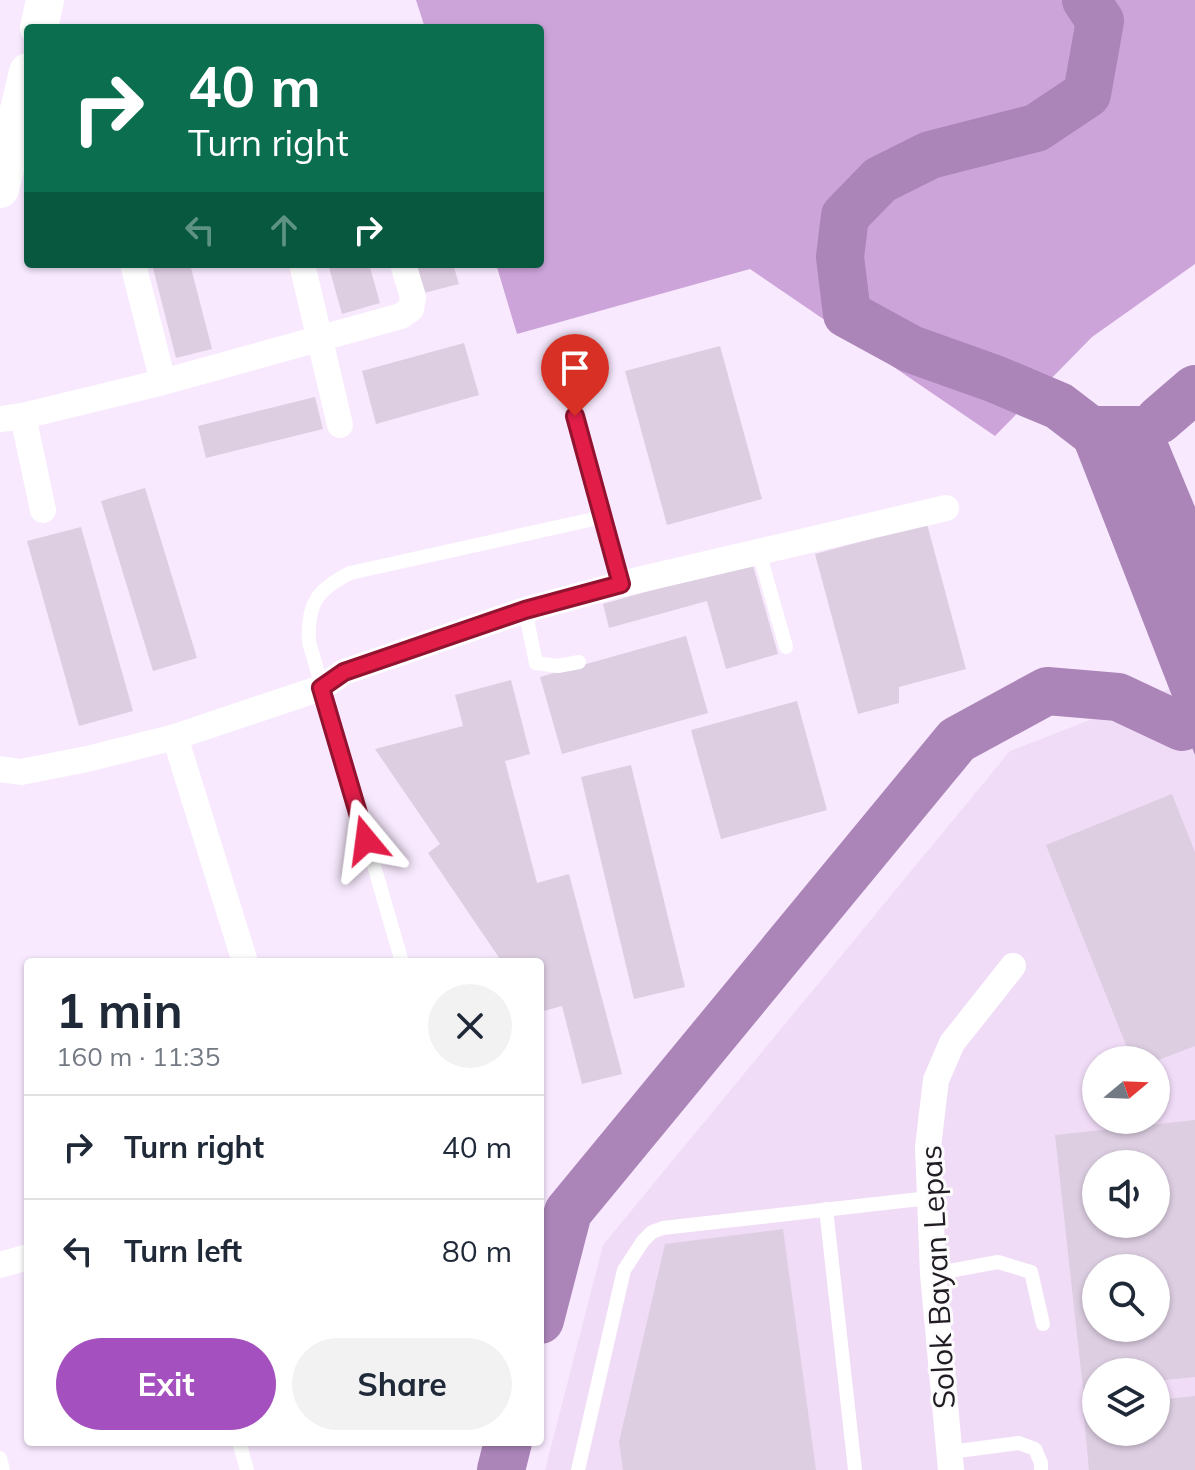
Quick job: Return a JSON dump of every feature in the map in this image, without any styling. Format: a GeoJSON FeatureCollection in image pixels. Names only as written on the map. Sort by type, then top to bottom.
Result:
{"type":"FeatureCollection","features":[{"type":"Feature","properties":{"kind":"street"},"geometry":{"type":"LineString","coordinates":[[40,24],[45,0]]}},
{"type":"Feature","properties":{"kind":"street"},"geometry":{"type":"LineString","coordinates":[[0,189],[24,89]]}},
{"type":"Feature","properties":{"kind":"street"},"geometry":{"type":"LineString","coordinates":[[134,268],[163,382]]}},
{"type":"Feature","properties":{"kind":"street"},"geometry":{"type":"LineString","coordinates":[[303,268],[340,425]]}},
{"type":"Feature","properties":{"kind":"street"},"geometry":{"type":"LineString","coordinates":[[43,510],[12,417],[163,382],[401,316],[411,309],[413,297],[404,268]]}},
{"type":"Feature","properties":{"kind":"street"},"geometry":{"type":"LineString","coordinates":[[0,769],[21,772],[175,737],[321,688],[344,672],[525,610],[621,584],[946,508]]}},
{"type":"Feature","properties":{"kind":"street"},"geometry":{"type":"LineString","coordinates":[[175,737],[244,958]]}},
{"type":"Feature","properties":{"kind":"street","name":"Solok Bayan Lepas"},"geometry":{"type":"LineString","coordinates":[[951,1461],[929,1198],[928,1147],[936,1080],[952,1043],[1013,966]]}},
{"type":"Feature","properties":{"kind":"street"},"geometry":{"type":"LineString","coordinates":[[0,1265],[24,1258]]}},
{"type":"Feature","properties":{"kind":"lane"},"geometry":{"type":"LineString","coordinates":[[575,416],[621,584]]}},
{"type":"Feature","properties":{"kind":"lane"},"geometry":{"type":"LineString","coordinates":[[401,958],[309,642],[308,620],[316,599],[330,583],[350,573],[603,517]]}},
{"type":"Feature","properties":{"kind":"lane"},"geometry":{"type":"LineString","coordinates":[[759,552],[786,647]]}},
{"type":"Feature","properties":{"kind":"lane"},"geometry":{"type":"LineString","coordinates":[[525,610],[536,663],[558,666],[579,662]]}},
{"type":"Feature","properties":{"kind":"lane"},"geometry":{"type":"LineString","coordinates":[[578,1470],[624,1270],[652,1232],[663,1228],[929,1198]]}},
{"type":"Feature","properties":{"kind":"lane"},"geometry":{"type":"LineString","coordinates":[[826,1209],[855,1470]]}},
{"type":"Feature","properties":{"kind":"lane"},"geometry":{"type":"LineString","coordinates":[[933,1274],[998,1262],[1031,1272],[1043,1324]]}},
{"type":"Feature","properties":{"kind":"lane"},"geometry":{"type":"LineString","coordinates":[[951,1461],[1019,1443],[1035,1449],[1041,1470]]}},
{"type":"Feature","properties":{"kind":"lane"},"geometry":{"type":"LineString","coordinates":[[240,1446],[247,1470]]}},
{"type":"Feature","properties":{"kind":"lane"},"geometry":{"type":"LineString","coordinates":[[0,1458],[3,1470]]}},
{"type":"Feature","properties":{"kind":"shaded area"},"geometry":{"type":"Polygon","coordinates":[[[416,0],[1195,0],[1195,264],[1092,337],[995,436],[750,269],[517,334],[497,268],[544,268],[544,24],[424,24],[416,0]]]}},
{"type":"Feature","properties":{"kind":"shaded area"},"geometry":{"type":"Polygon","coordinates":[[[1059,406],[1153,406],[1195,507],[1195,755],[1059,406]]]}},
{"type":"Feature","properties":{"kind":"shaded area"},"geometry":{"type":"Polygon","coordinates":[[[1195,679],[1195,1470],[545,1470],[603,1245],[1010,751],[1195,679]]]}},
{"type":"Feature","properties":{"kind":"building"},"geometry":{"type":"Polygon","coordinates":[[[153,268],[191,268],[212,349],[176,358],[153,268]]]}},
{"type":"Feature","properties":{"kind":"building"},"geometry":{"type":"Polygon","coordinates":[[[329,268],[370,268],[380,303],[342,314],[329,268]]]}},
{"type":"Feature","properties":{"kind":"building"},"geometry":{"type":"Polygon","coordinates":[[[413,268],[454,268],[459,284],[420,294],[413,268]]]}},
{"type":"Feature","properties":{"kind":"building"},"geometry":{"type":"Polygon","coordinates":[[[464,343],[479,395],[376,424],[362,371],[464,343]]]}},
{"type":"Feature","properties":{"kind":"building"},"geometry":{"type":"Polygon","coordinates":[[[720,346],[762,499],[667,525],[625,371],[720,346]]]}},
{"type":"Feature","properties":{"kind":"building"},"geometry":{"type":"Polygon","coordinates":[[[315,397],[323,429],[206,458],[198,426],[315,397]]]}},
{"type":"Feature","properties":{"kind":"building"},"geometry":{"type":"Polygon","coordinates":[[[145,488],[197,658],[153,671],[101,501],[145,488]]]}},
{"type":"Feature","properties":{"kind":"building"},"geometry":{"type":"Polygon","coordinates":[[[927,524],[966,669],[899,687],[899,703],[858,714],[815,554],[927,524]]]}},
{"type":"Feature","properties":{"kind":"building"},"geometry":{"type":"Polygon","coordinates":[[[81,527],[133,711],[79,726],[27,541],[81,527]]]}},
{"type":"Feature","properties":{"kind":"building"},"geometry":{"type":"Polygon","coordinates":[[[752,562],[778,654],[726,669],[707,601],[609,628],[603,604],[752,562]]]}},
{"type":"Feature","properties":{"kind":"building"},"geometry":{"type":"Polygon","coordinates":[[[686,636],[708,713],[562,754],[540,677],[686,636]]]}},
{"type":"Feature","properties":{"kind":"building"},"geometry":{"type":"Polygon","coordinates":[[[511,680],[530,754],[505,761],[537,883],[569,874],[622,1074],[582,1084],[562,1006],[544,1011],[544,958],[499,958],[428,853],[440,844],[375,749],[463,726],[455,695],[511,680]]]}},
{"type":"Feature","properties":{"kind":"building"},"geometry":{"type":"Polygon","coordinates":[[[797,701],[827,810],[721,839],[691,730],[797,701]]]}},
{"type":"Feature","properties":{"kind":"building"},"geometry":{"type":"Polygon","coordinates":[[[631,765],[685,987],[634,999],[581,777],[631,765]]]}},
{"type":"Feature","properties":{"kind":"building"},"geometry":{"type":"Polygon","coordinates":[[[1172,794],[1195,852],[1195,1046],[1170,1056],[1170,1046],[1126,1046],[1046,845],[1172,794]]]}},
{"type":"Feature","properties":{"kind":"building"},"geometry":{"type":"Polygon","coordinates":[[[1195,1120],[1195,1377],[1170,1380],[1170,1358],[1082,1358],[1082,1380],[1055,1135],[1082,1132],[1170,1134],[1170,1123],[1195,1120]]]}},
{"type":"Feature","properties":{"kind":"building"},"geometry":{"type":"Polygon","coordinates":[[[783,1229],[816,1470],[623,1470],[619,1442],[665,1244],[783,1229]]]}},
{"type":"Feature","properties":{"kind":"building"},"geometry":{"type":"Polygon","coordinates":[[[1195,1396],[1195,1470],[1089,1470],[1087,1446],[1170,1446],[1170,1399],[1195,1396]]]}},
{"type":"Feature","properties":{"kind":"waterway"},"geometry":{"type":"LineString","coordinates":[[1086,0],[1100,21],[1087,94],[1036,128],[930,155],[880,180],[845,216],[840,257],[847,314],[911,349],[1059,406],[1110,445]]}},
{"type":"Feature","properties":{"kind":"waterway"},"geometry":{"type":"LineString","coordinates":[[1159,420],[1195,389]]}},
{"type":"Feature","properties":{"kind":"waterway"},"geometry":{"type":"LineString","coordinates":[[544,1305],[568,1212],[957,740],[1047,691],[1118,697],[1182,727]]}},
{"type":"Feature","properties":{"kind":"waterway"},"geometry":{"type":"LineString","coordinates":[[501,1470],[507,1446]]}},
{"type":"Feature","properties":{"kind":"route"},"geometry":{"type":"LineString","coordinates":[[366,840],[321,688],[344,672],[525,610],[621,584],[575,416]]}}]}
